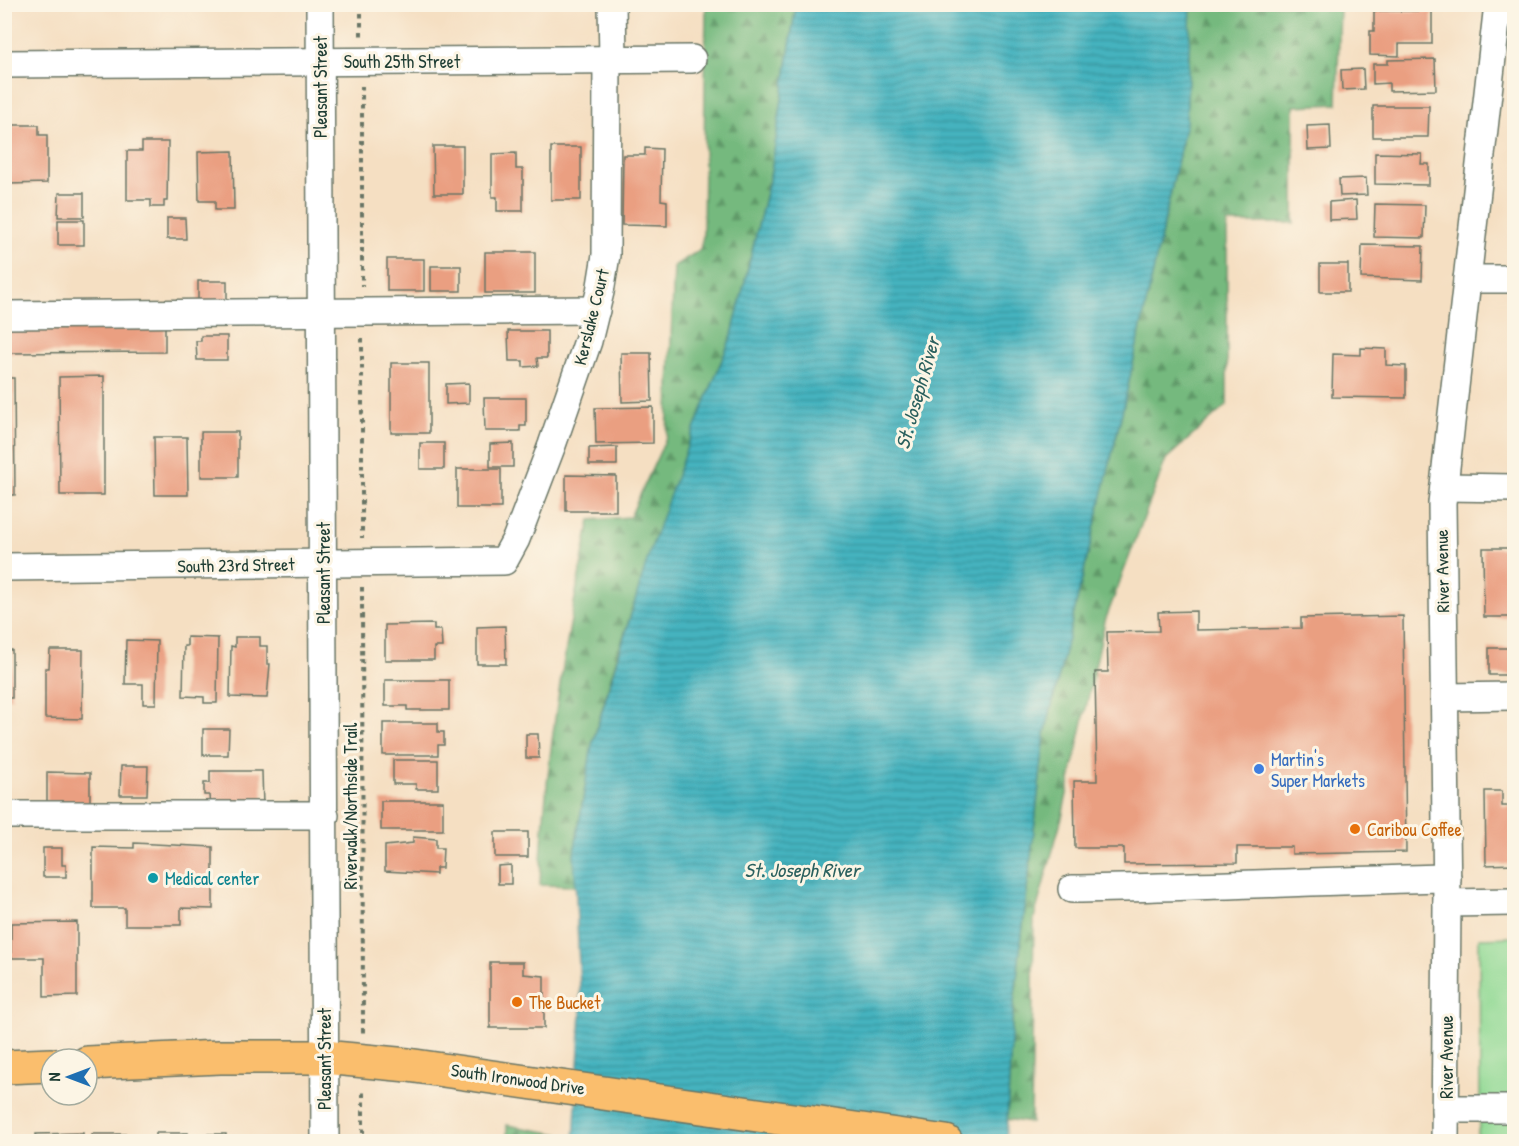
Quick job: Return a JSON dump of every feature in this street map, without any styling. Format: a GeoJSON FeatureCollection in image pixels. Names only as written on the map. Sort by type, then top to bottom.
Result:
{"type":"FeatureCollection","features":[{"type":"Feature","properties":{"kind":"main road","name":"South Ironwood Drive"},"geometry":{"type":"LineString","coordinates":[[99,1062],[220,1057],[323,1057],[492,1075],[946,1142]]}},
{"type":"Feature","properties":{"kind":"main road"},"geometry":{"type":"LineString","coordinates":[[4,1067],[39,1066]]}},
{"type":"Feature","properties":{"kind":"street","name":"Pleasant Street"},"geometry":{"type":"LineString","coordinates":[[320,4],[325,1142]]}},
{"type":"Feature","properties":{"kind":"street","name":"Kerslake Court"},"geometry":{"type":"LineString","coordinates":[[504,561],[516,539],[552,446],[588,341],[596,310],[606,255],[612,4]]}},
{"type":"Feature","properties":{"kind":"street","name":"River Avenue"},"geometry":{"type":"LineString","coordinates":[[1445,1142],[1447,891],[1441,558],[1444,487],[1467,279],[1502,75],[1497,4]]}},
{"type":"Feature","properties":{"kind":"street","name":"South 25th Street"},"geometry":{"type":"LineString","coordinates":[[4,64],[692,59]]}},
{"type":"Feature","properties":{"kind":"street"},"geometry":{"type":"LineString","coordinates":[[1467,279],[1515,279]]}},
{"type":"Feature","properties":{"kind":"street"},"geometry":{"type":"LineString","coordinates":[[4,315],[596,310]]}},
{"type":"Feature","properties":{"kind":"street"},"geometry":{"type":"LineString","coordinates":[[1444,487],[1515,488]]}},
{"type":"Feature","properties":{"kind":"street","name":"South 23rd Street"},"geometry":{"type":"LineString","coordinates":[[4,567],[504,561]]}},
{"type":"Feature","properties":{"kind":"street"},"geometry":{"type":"LineString","coordinates":[[1445,697],[1515,696]]}},
{"type":"Feature","properties":{"kind":"street"},"geometry":{"type":"LineString","coordinates":[[4,815],[325,816]]}},
{"type":"Feature","properties":{"kind":"street"},"geometry":{"type":"LineString","coordinates":[[1072,889],[1243,886],[1272,881],[1447,891],[1515,902]]}},
{"type":"Feature","properties":{"kind":"street"},"geometry":{"type":"LineString","coordinates":[[1446,1109],[1515,1109]]}},
{"type":"Feature","properties":{"kind":"path"},"geometry":{"type":"LineString","coordinates":[[361,4],[361,42]]}},
{"type":"Feature","properties":{"kind":"path","name":"Riverwalk/Northside Trail"},"geometry":{"type":"LineString","coordinates":[[362,590],[363,1022]]}},
{"type":"Feature","properties":{"kind":"path"},"geometry":{"type":"LineString","coordinates":[[363,1106],[363,1142]]}},
{"type":"Feature","properties":{"kind":"green space"},"geometry":{"type":"Polygon","coordinates":[[[1191,4],[1340,5],[1337,104],[1294,106],[1294,223],[1227,223],[1227,405],[1166,459],[1105,621],[1062,817],[1034,918],[1031,1123],[1007,1119],[1012,1021],[1045,734],[1124,404],[1186,123],[1191,4]]]}},
{"type":"Feature","properties":{"kind":"green space"},"geometry":{"type":"Polygon","coordinates":[[[706,5],[796,5],[771,172],[732,335],[687,447],[618,653],[592,745],[574,854],[576,886],[540,885],[551,747],[590,520],[630,517],[667,436],[674,266],[700,250],[703,236],[706,5]]]}},
{"type":"Feature","properties":{"kind":"green space"},"geometry":{"type":"Polygon","coordinates":[[[1514,937],[1514,1101],[1480,1101],[1479,938],[1514,937]]]}},
{"type":"Feature","properties":{"kind":"green space"},"geometry":{"type":"Polygon","coordinates":[[[1480,1121],[1514,1121],[1514,1141],[1476,1142],[1480,1121]]]}},
{"type":"Feature","properties":{"kind":"green space"},"geometry":{"type":"Polygon","coordinates":[[[507,1125],[575,1137],[574,1141],[507,1141],[507,1125]]]}},
{"type":"Feature","properties":{"kind":"water","name":"St. Joseph River"},"geometry":{"type":"Polygon","coordinates":[[[796,5],[1191,5],[1186,123],[1124,404],[1045,734],[1012,1021],[1006,1141],[574,1142],[581,1011],[574,854],[592,745],[649,554],[687,447],[732,335],[771,172],[796,5]]]}},
{"type":"Feature","properties":{"kind":"building"},"geometry":{"type":"Polygon","coordinates":[[[1374,11],[1432,11],[1432,44],[1399,44],[1399,56],[1370,55],[1370,31],[1374,31],[1374,11]]]}},
{"type":"Feature","properties":{"kind":"building"},"geometry":{"type":"Polygon","coordinates":[[[1435,59],[1436,90],[1389,91],[1389,83],[1373,84],[1373,64],[1388,64],[1388,60],[1435,59]]]}},
{"type":"Feature","properties":{"kind":"building"},"geometry":{"type":"Polygon","coordinates":[[[1363,69],[1364,89],[1342,90],[1341,70],[1363,69]]]}},
{"type":"Feature","properties":{"kind":"building"},"geometry":{"type":"Polygon","coordinates":[[[1373,106],[1429,106],[1428,137],[1373,137],[1373,106]]]}},
{"type":"Feature","properties":{"kind":"building"},"geometry":{"type":"Polygon","coordinates":[[[8,125],[39,125],[39,135],[47,135],[47,183],[8,184],[8,125]]]}},
{"type":"Feature","properties":{"kind":"building"},"geometry":{"type":"Polygon","coordinates":[[[1330,125],[1331,149],[1308,150],[1307,126],[1330,125]]]}},
{"type":"Feature","properties":{"kind":"building"},"geometry":{"type":"Polygon","coordinates":[[[142,142],[168,142],[167,201],[164,201],[164,207],[151,207],[151,200],[127,200],[127,151],[142,151],[142,142]]]}},
{"type":"Feature","properties":{"kind":"building"},"geometry":{"type":"Polygon","coordinates":[[[433,146],[463,146],[463,194],[434,194],[433,146]]]}},
{"type":"Feature","properties":{"kind":"building"},"geometry":{"type":"Polygon","coordinates":[[[551,147],[581,147],[581,200],[551,200],[551,147]]]}},
{"type":"Feature","properties":{"kind":"building"},"geometry":{"type":"Polygon","coordinates":[[[645,148],[662,149],[661,200],[667,201],[667,226],[622,225],[623,155],[645,155],[645,148]]]}},
{"type":"Feature","properties":{"kind":"building"},"geometry":{"type":"Polygon","coordinates":[[[233,151],[234,210],[215,210],[215,201],[199,201],[198,152],[233,151]]]}},
{"type":"Feature","properties":{"kind":"building"},"geometry":{"type":"Polygon","coordinates":[[[516,153],[516,169],[523,169],[523,211],[497,211],[497,197],[492,197],[492,154],[516,153]]]}},
{"type":"Feature","properties":{"kind":"building"},"geometry":{"type":"Polygon","coordinates":[[[1375,153],[1422,154],[1421,164],[1429,164],[1429,185],[1375,184],[1375,153]]]}},
{"type":"Feature","properties":{"kind":"building"},"geometry":{"type":"Polygon","coordinates":[[[1366,178],[1367,195],[1340,196],[1339,179],[1366,178]]]}},
{"type":"Feature","properties":{"kind":"building"},"geometry":{"type":"Polygon","coordinates":[[[59,193],[84,193],[84,217],[58,217],[59,193]]]}},
{"type":"Feature","properties":{"kind":"building"},"geometry":{"type":"Polygon","coordinates":[[[1356,200],[1357,219],[1329,220],[1329,202],[1356,200]]]}},
{"type":"Feature","properties":{"kind":"building"},"geometry":{"type":"Polygon","coordinates":[[[1375,204],[1425,205],[1424,238],[1374,237],[1375,204]]]}},
{"type":"Feature","properties":{"kind":"building"},"geometry":{"type":"Polygon","coordinates":[[[167,218],[185,218],[186,239],[167,239],[167,218]]]}},
{"type":"Feature","properties":{"kind":"building"},"geometry":{"type":"Polygon","coordinates":[[[58,220],[84,220],[84,245],[58,245],[58,220]]]}},
{"type":"Feature","properties":{"kind":"building"},"geometry":{"type":"Polygon","coordinates":[[[1362,245],[1423,246],[1422,280],[1361,278],[1362,245]]]}},
{"type":"Feature","properties":{"kind":"building"},"geometry":{"type":"Polygon","coordinates":[[[485,252],[535,252],[535,293],[485,293],[485,252]]]}},
{"type":"Feature","properties":{"kind":"building"},"geometry":{"type":"Polygon","coordinates":[[[387,259],[424,259],[424,291],[387,291],[387,259]]]}},
{"type":"Feature","properties":{"kind":"building"},"geometry":{"type":"Polygon","coordinates":[[[1320,264],[1348,264],[1348,292],[1320,292],[1320,264]]]}},
{"type":"Feature","properties":{"kind":"building"},"geometry":{"type":"Polygon","coordinates":[[[431,266],[461,266],[461,291],[431,291],[431,266]]]}},
{"type":"Feature","properties":{"kind":"building"},"geometry":{"type":"Polygon","coordinates":[[[198,281],[227,281],[227,306],[198,306],[198,281]]]}},
{"type":"Feature","properties":{"kind":"building"},"geometry":{"type":"Polygon","coordinates":[[[4,327],[165,327],[165,352],[4,353],[4,327]]]}},
{"type":"Feature","properties":{"kind":"building"},"geometry":{"type":"Polygon","coordinates":[[[508,331],[547,331],[547,358],[537,358],[538,366],[523,367],[523,361],[509,361],[508,331]]]}},
{"type":"Feature","properties":{"kind":"building"},"geometry":{"type":"Polygon","coordinates":[[[201,336],[227,336],[227,360],[197,360],[196,341],[201,341],[201,336]]]}},
{"type":"Feature","properties":{"kind":"building"},"geometry":{"type":"Polygon","coordinates":[[[1361,348],[1386,349],[1386,365],[1406,366],[1406,398],[1332,397],[1333,354],[1361,355],[1361,348]]]}},
{"type":"Feature","properties":{"kind":"building"},"geometry":{"type":"Polygon","coordinates":[[[621,353],[651,353],[652,401],[622,402],[621,353]]]}},
{"type":"Feature","properties":{"kind":"building"},"geometry":{"type":"Polygon","coordinates":[[[391,363],[429,363],[429,433],[391,433],[391,363]]]}},
{"type":"Feature","properties":{"kind":"building"},"geometry":{"type":"Polygon","coordinates":[[[104,376],[104,495],[60,495],[59,377],[104,376]]]}},
{"type":"Feature","properties":{"kind":"building"},"geometry":{"type":"Polygon","coordinates":[[[4,378],[14,378],[15,495],[4,495],[4,378]]]}},
{"type":"Feature","properties":{"kind":"building"},"geometry":{"type":"Polygon","coordinates":[[[469,383],[469,403],[446,404],[446,384],[469,383]]]}},
{"type":"Feature","properties":{"kind":"building"},"geometry":{"type":"Polygon","coordinates":[[[484,398],[526,398],[526,426],[520,426],[520,431],[485,431],[484,398]]]}},
{"type":"Feature","properties":{"kind":"building"},"geometry":{"type":"Polygon","coordinates":[[[653,407],[653,443],[596,444],[595,408],[653,407]]]}},
{"type":"Feature","properties":{"kind":"building"},"geometry":{"type":"Polygon","coordinates":[[[201,432],[238,432],[238,477],[201,477],[201,432]]]}},
{"type":"Feature","properties":{"kind":"building"},"geometry":{"type":"Polygon","coordinates":[[[154,437],[187,437],[188,495],[155,495],[154,437]]]}},
{"type":"Feature","properties":{"kind":"building"},"geometry":{"type":"Polygon","coordinates":[[[420,443],[444,443],[444,469],[420,469],[420,443]]]}},
{"type":"Feature","properties":{"kind":"building"},"geometry":{"type":"Polygon","coordinates":[[[513,443],[513,467],[490,467],[490,444],[513,443]]]}},
{"type":"Feature","properties":{"kind":"building"},"geometry":{"type":"Polygon","coordinates":[[[617,447],[617,465],[589,465],[589,448],[617,447]]]}},
{"type":"Feature","properties":{"kind":"building"},"geometry":{"type":"Polygon","coordinates":[[[457,469],[501,469],[501,508],[457,508],[457,469]]]}},
{"type":"Feature","properties":{"kind":"building"},"geometry":{"type":"Polygon","coordinates":[[[566,475],[616,476],[616,511],[566,511],[566,475]]]}},
{"type":"Feature","properties":{"kind":"building"},"geometry":{"type":"Polygon","coordinates":[[[1483,548],[1512,548],[1513,617],[1484,617],[1483,548]]]}},
{"type":"Feature","properties":{"kind":"building"},"geometry":{"type":"Polygon","coordinates":[[[1196,611],[1196,630],[1301,628],[1301,618],[1403,616],[1406,852],[1292,854],[1292,847],[1237,847],[1237,863],[1124,864],[1124,848],[1075,848],[1074,781],[1097,781],[1095,672],[1108,672],[1107,632],[1159,631],[1158,612],[1196,611]]]}},
{"type":"Feature","properties":{"kind":"building"},"geometry":{"type":"Polygon","coordinates":[[[434,624],[434,630],[441,630],[442,647],[434,647],[434,660],[385,660],[385,625],[434,624]]]}},
{"type":"Feature","properties":{"kind":"building"},"geometry":{"type":"Polygon","coordinates":[[[505,626],[506,664],[477,664],[477,627],[505,626]]]}},
{"type":"Feature","properties":{"kind":"building"},"geometry":{"type":"Polygon","coordinates":[[[187,637],[218,638],[217,703],[204,703],[204,697],[183,696],[184,646],[187,646],[187,637]]]}},
{"type":"Feature","properties":{"kind":"building"},"geometry":{"type":"Polygon","coordinates":[[[235,637],[260,637],[260,646],[267,646],[267,664],[270,664],[267,698],[230,697],[231,646],[235,647],[235,637]]]}},
{"type":"Feature","properties":{"kind":"building"},"geometry":{"type":"Polygon","coordinates":[[[126,640],[157,641],[156,704],[143,704],[143,684],[125,684],[126,640]]]}},
{"type":"Feature","properties":{"kind":"building"},"geometry":{"type":"Polygon","coordinates":[[[1489,648],[1514,648],[1514,675],[1489,675],[1489,648]]]}},
{"type":"Feature","properties":{"kind":"building"},"geometry":{"type":"Polygon","coordinates":[[[4,650],[12,650],[12,698],[7,698],[4,707],[4,650]]]}},
{"type":"Feature","properties":{"kind":"building"},"geometry":{"type":"Polygon","coordinates":[[[50,650],[83,650],[82,719],[45,718],[45,668],[49,668],[50,650]]]}},
{"type":"Feature","properties":{"kind":"building"},"geometry":{"type":"Polygon","coordinates":[[[385,680],[449,680],[449,710],[407,710],[407,706],[385,706],[385,680]]]}},
{"type":"Feature","properties":{"kind":"building"},"geometry":{"type":"Polygon","coordinates":[[[383,723],[438,723],[438,732],[444,732],[444,745],[438,745],[438,755],[383,755],[383,723]]]}},
{"type":"Feature","properties":{"kind":"building"},"geometry":{"type":"Polygon","coordinates":[[[203,729],[229,729],[228,755],[203,755],[203,729]]]}},
{"type":"Feature","properties":{"kind":"building"},"geometry":{"type":"Polygon","coordinates":[[[526,734],[538,734],[539,758],[526,758],[526,734]]]}},
{"type":"Feature","properties":{"kind":"building"},"geometry":{"type":"Polygon","coordinates":[[[393,760],[438,760],[438,789],[416,789],[416,784],[393,784],[393,760]]]}},
{"type":"Feature","properties":{"kind":"building"},"geometry":{"type":"Polygon","coordinates":[[[121,766],[148,766],[147,795],[120,795],[121,766]]]}},
{"type":"Feature","properties":{"kind":"building"},"geometry":{"type":"Polygon","coordinates":[[[210,771],[262,771],[263,806],[210,807],[209,795],[204,795],[204,783],[210,783],[210,771]]]}},
{"type":"Feature","properties":{"kind":"building"},"geometry":{"type":"Polygon","coordinates":[[[47,772],[90,773],[90,803],[47,802],[47,772]]]}},
{"type":"Feature","properties":{"kind":"building"},"geometry":{"type":"Polygon","coordinates":[[[1485,791],[1502,791],[1502,806],[1514,806],[1514,864],[1486,865],[1485,791]]]}},
{"type":"Feature","properties":{"kind":"building"},"geometry":{"type":"Polygon","coordinates":[[[381,801],[443,801],[443,830],[381,830],[381,801]]]}},
{"type":"Feature","properties":{"kind":"building"},"geometry":{"type":"Polygon","coordinates":[[[495,832],[528,832],[528,857],[495,857],[495,832]]]}},
{"type":"Feature","properties":{"kind":"building"},"geometry":{"type":"Polygon","coordinates":[[[413,837],[436,839],[436,848],[443,848],[442,868],[436,868],[436,874],[385,871],[385,846],[413,843],[413,837]]]}},
{"type":"Feature","properties":{"kind":"building","name":"Medical center"},"geometry":{"type":"Polygon","coordinates":[[[134,843],[213,847],[213,909],[181,908],[181,925],[125,925],[125,908],[93,908],[93,847],[134,848],[134,843]]]}},
{"type":"Feature","properties":{"kind":"building"},"geometry":{"type":"Polygon","coordinates":[[[43,848],[62,848],[62,865],[66,865],[66,877],[43,877],[43,848]]]}},
{"type":"Feature","properties":{"kind":"building"},"geometry":{"type":"Polygon","coordinates":[[[511,865],[511,884],[498,884],[498,866],[511,865]]]}},
{"type":"Feature","properties":{"kind":"building"},"geometry":{"type":"Polygon","coordinates":[[[77,922],[77,996],[44,997],[44,958],[11,958],[11,923],[77,922]]]}},
{"type":"Feature","properties":{"kind":"building","name":"The Bucket"},"geometry":{"type":"Polygon","coordinates":[[[490,962],[523,962],[523,974],[544,976],[544,1028],[490,1028],[490,962]]]}},
{"type":"Feature","properties":{"kind":"building"},"geometry":{"type":"Polygon","coordinates":[[[83,1133],[83,1142],[36,1142],[36,1134],[83,1133]]]}},
{"type":"Feature","properties":{"kind":"building"},"geometry":{"type":"Polygon","coordinates":[[[156,1133],[188,1133],[188,1142],[156,1142],[156,1133]]]}},
{"type":"Feature","properties":{"kind":"building"},"geometry":{"type":"Polygon","coordinates":[[[92,1134],[133,1134],[133,1142],[93,1142],[92,1134]]]}},
{"type":"Feature","properties":{"kind":"building"},"geometry":{"type":"Polygon","coordinates":[[[208,1134],[226,1134],[226,1142],[208,1142],[208,1134]]]}},
{"type":"Feature","properties":{"kind":"building"},"geometry":{"type":"Polygon","coordinates":[[[241,1139],[266,1139],[266,1142],[241,1142],[241,1139]]]}},
{"type":"Feature","properties":{"kind":"place","name":"Martin's Super Markets"},"geometry":{"type":"Point","coordinates":[1259,769]}},
{"type":"Feature","properties":{"kind":"place","name":"Caribou Coffee"},"geometry":{"type":"Point","coordinates":[1355,829]}},
{"type":"Feature","properties":{"kind":"place","name":"Medical center"},"geometry":{"type":"Point","coordinates":[153,878]}},
{"type":"Feature","properties":{"kind":"place","name":"The Bucket"},"geometry":{"type":"Point","coordinates":[517,1002]}}]}
